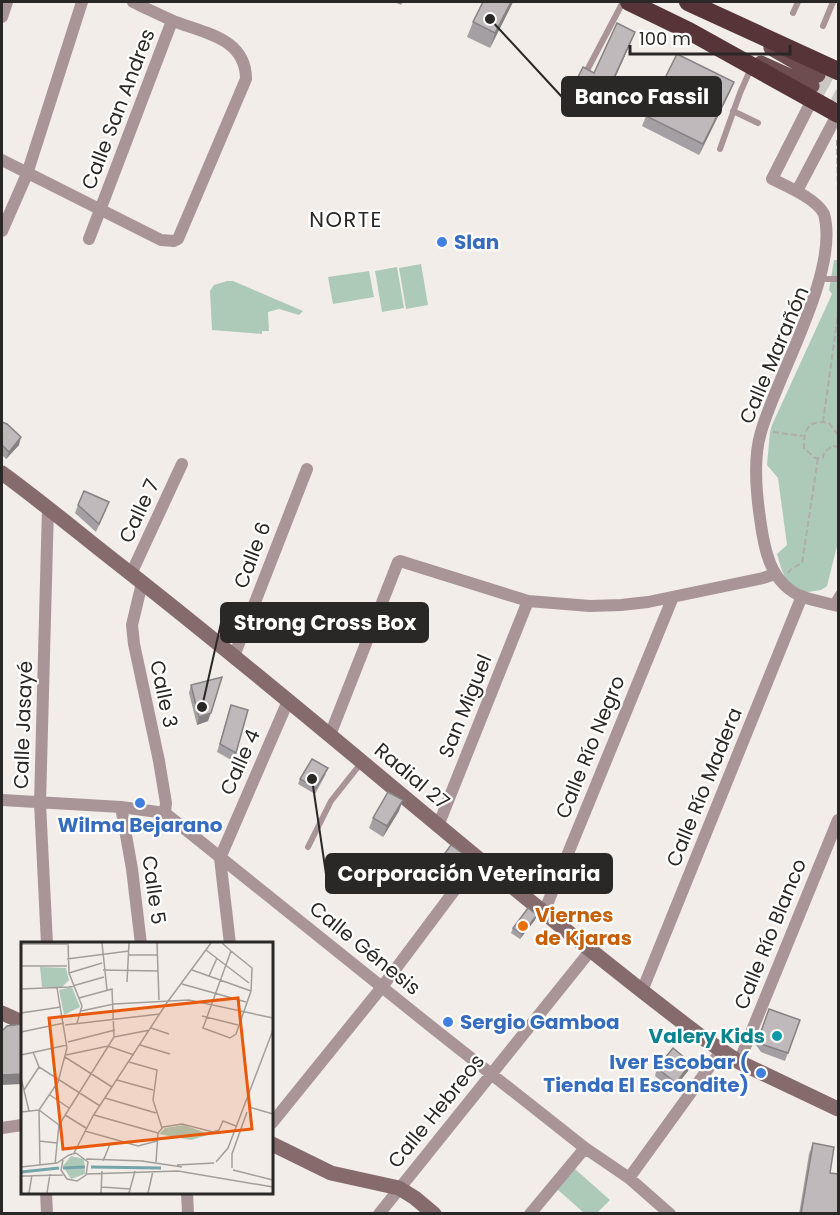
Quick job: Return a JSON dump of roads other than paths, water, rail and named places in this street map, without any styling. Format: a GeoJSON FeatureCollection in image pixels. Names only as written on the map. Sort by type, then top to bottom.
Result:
{"type":"FeatureCollection","features":[{"type":"Feature","properties":{"kind":"highway"},"geometry":{"type":"LineString","coordinates":[[629,2],[689,31],[752,67],[814,87],[838,113]]}},
{"type":"Feature","properties":{"kind":"highway"},"geometry":{"type":"LineString","coordinates":[[697,4],[838,72]]}},
{"type":"Feature","properties":{"kind":"main road"},"geometry":{"type":"LineString","coordinates":[[697,4],[814,87]]}},
{"type":"Feature","properties":{"kind":"main road"},"geometry":{"type":"LineString","coordinates":[[689,31],[814,87]]}},
{"type":"Feature","properties":{"kind":"street"},"geometry":{"type":"LineString","coordinates":[[2,16],[7,2]]}},
{"type":"Feature","properties":{"kind":"street"},"geometry":{"type":"LineString","coordinates":[[2,231],[27,174],[82,2]]}},
{"type":"Feature","properties":{"kind":"street"},"geometry":{"type":"LineString","coordinates":[[2,160],[161,240],[174,242],[181,235],[246,79],[246,67],[242,57],[234,48],[200,30],[172,21],[133,2]]}},
{"type":"Feature","properties":{"kind":"street","name":"Calle San Andres"},"geometry":{"type":"LineString","coordinates":[[89,240],[172,21]]}},
{"type":"Feature","properties":{"kind":"street","name":"Calle Marañón"},"geometry":{"type":"LineString","coordinates":[[814,87],[772,179],[797,191],[824,213],[829,230],[834,279],[761,431],[757,459],[759,508],[763,543],[769,562],[786,588],[802,596],[836,602]]}},
{"type":"Feature","properties":{"kind":"street"},"geometry":{"type":"LineString","coordinates":[[797,191],[838,113]]}},
{"type":"Feature","properties":{"kind":"street","name":"Calle 7"},"geometry":{"type":"LineString","coordinates":[[137,578],[182,464]]}},
{"type":"Feature","properties":{"kind":"street","name":"Calle 6"},"geometry":{"type":"LineString","coordinates":[[234,656],[307,469]]}},
{"type":"Feature","properties":{"kind":"street","name":"Radial 27"},"geometry":{"type":"LineString","coordinates":[[2,473],[234,656],[478,859],[642,991],[739,1062],[838,1109]]}},
{"type":"Feature","properties":{"kind":"street","name":"Calle Jasayé"},"geometry":{"type":"LineString","coordinates":[[47,942],[40,803],[48,507]]}},
{"type":"Feature","properties":{"kind":"street"},"geometry":{"type":"LineString","coordinates":[[330,735],[400,561],[404,560],[528,601],[590,606],[610,606],[673,597],[694,591],[780,576]]}},
{"type":"Feature","properties":{"kind":"street","name":"Calle 3"},"geometry":{"type":"LineString","coordinates":[[137,578],[132,625],[134,644],[159,761],[166,803],[165,813]]}},
{"type":"Feature","properties":{"kind":"street","name":"Calle Río Madera"},"geometry":{"type":"LineString","coordinates":[[642,991],[802,596]]}},
{"type":"Feature","properties":{"kind":"street","name":"Calle Río Negro"},"geometry":{"type":"LineString","coordinates":[[543,912],[673,597]]}},
{"type":"Feature","properties":{"kind":"street","name":"San Miguel"},"geometry":{"type":"LineString","coordinates":[[438,826],[528,601]]}},
{"type":"Feature","properties":{"kind":"street","name":"Calle 4"},"geometry":{"type":"LineString","coordinates":[[220,858],[288,701]]}},
{"type":"Feature","properties":{"kind":"street"},"geometry":{"type":"LineString","coordinates":[[2,800],[121,807],[165,813]]}},
{"type":"Feature","properties":{"kind":"street","name":"Calle 5"},"geometry":{"type":"LineString","coordinates":[[121,807],[132,869],[141,942]]}},
{"type":"Feature","properties":{"kind":"street","name":"Calle Génesis"},"geometry":{"type":"LineString","coordinates":[[165,813],[585,1148],[629,1179],[670,1214]]}},
{"type":"Feature","properties":{"kind":"street","name":"Calle Río Blanco"},"geometry":{"type":"LineString","coordinates":[[739,1062],[838,820]]}},
{"type":"Feature","properties":{"kind":"street"},"geometry":{"type":"LineString","coordinates":[[220,858],[231,942]]}},
{"type":"Feature","properties":{"kind":"street"},"geometry":{"type":"LineString","coordinates":[[273,1122],[382,987],[478,859]]}},
{"type":"Feature","properties":{"kind":"street","name":"Calle Hebreos"},"geometry":{"type":"LineString","coordinates":[[379,1214],[591,950]]}},
{"type":"Feature","properties":{"kind":"street"},"geometry":{"type":"LineString","coordinates":[[2,1013],[21,1022]]}},
{"type":"Feature","properties":{"kind":"street"},"geometry":{"type":"LineString","coordinates":[[629,1179],[721,1051]]}},
{"type":"Feature","properties":{"kind":"street","name":"Radial 27"},"geometry":{"type":"LineString","coordinates":[[806,1092],[838,1100]]}},
{"type":"Feature","properties":{"kind":"street"},"geometry":{"type":"LineString","coordinates":[[2,1128],[21,1125]]}},
{"type":"Feature","properties":{"kind":"street"},"geometry":{"type":"LineString","coordinates":[[273,1144],[331,1173],[399,1188],[434,1214]]}},
{"type":"Feature","properties":{"kind":"street"},"geometry":{"type":"LineString","coordinates":[[530,1214],[585,1148]]}},
{"type":"Feature","properties":{"kind":"street"},"geometry":{"type":"LineString","coordinates":[[46,1194],[47,1214]]}},
{"type":"Feature","properties":{"kind":"street"},"geometry":{"type":"LineString","coordinates":[[187,1194],[188,1214]]}},
{"type":"Feature","properties":{"kind":"lane"},"geometry":{"type":"LineString","coordinates":[[584,76],[622,2]]}},
{"type":"Feature","properties":{"kind":"lane"},"geometry":{"type":"LineString","coordinates":[[793,13],[798,2]]}},
{"type":"Feature","properties":{"kind":"lane"},"geometry":{"type":"LineString","coordinates":[[823,26],[833,2]]}},
{"type":"Feature","properties":{"kind":"lane"},"geometry":{"type":"LineString","coordinates":[[720,148],[752,67]]}},
{"type":"Feature","properties":{"kind":"lane"},"geometry":{"type":"LineString","coordinates":[[733,111],[758,123]]}},
{"type":"Feature","properties":{"kind":"lane"},"geometry":{"type":"LineString","coordinates":[[308,847],[331,801],[362,762]]}},
{"type":"Feature","properties":{"kind":"tunnel"},"geometry":{"type":"LineString","coordinates":[[818,75],[838,85]]}},
{"type":"Feature","properties":{"kind":"tunnel"},"geometry":{"type":"LineString","coordinates":[[812,86],[838,99]]}},
{"type":"Feature","properties":{"kind":"place","name":"Banco Fassil"},"geometry":{"type":"Point","coordinates":[490,19]}},
{"type":"Feature","properties":{"kind":"place","name":"Slan"},"geometry":{"type":"Point","coordinates":[442,242]}},
{"type":"Feature","properties":{"kind":"place","name":"Strong Cross Box"},"geometry":{"type":"Point","coordinates":[202,707]}},
{"type":"Feature","properties":{"kind":"place","name":"Corporación Veterinaria"},"geometry":{"type":"Point","coordinates":[312,779]}},
{"type":"Feature","properties":{"kind":"place","name":"Wilma Bejarano"},"geometry":{"type":"Point","coordinates":[140,803]}},
{"type":"Feature","properties":{"kind":"place","name":"Viernes de Kjaras"},"geometry":{"type":"Point","coordinates":[523,926]}},
{"type":"Feature","properties":{"kind":"place","name":"Sergio Gamboa"},"geometry":{"type":"Point","coordinates":[448,1022]}},
{"type":"Feature","properties":{"kind":"place","name":"Valery Kids"},"geometry":{"type":"Point","coordinates":[777,1036]}},
{"type":"Feature","properties":{"kind":"place","name":"Iver Escobar ( Tienda El Escondite)"},"geometry":{"type":"Point","coordinates":[761,1073]}},
{"type":"Feature","properties":{"kind":"district","name":"NORTE"},"geometry":{"type":"Point","coordinates":[346,220]}}]}
